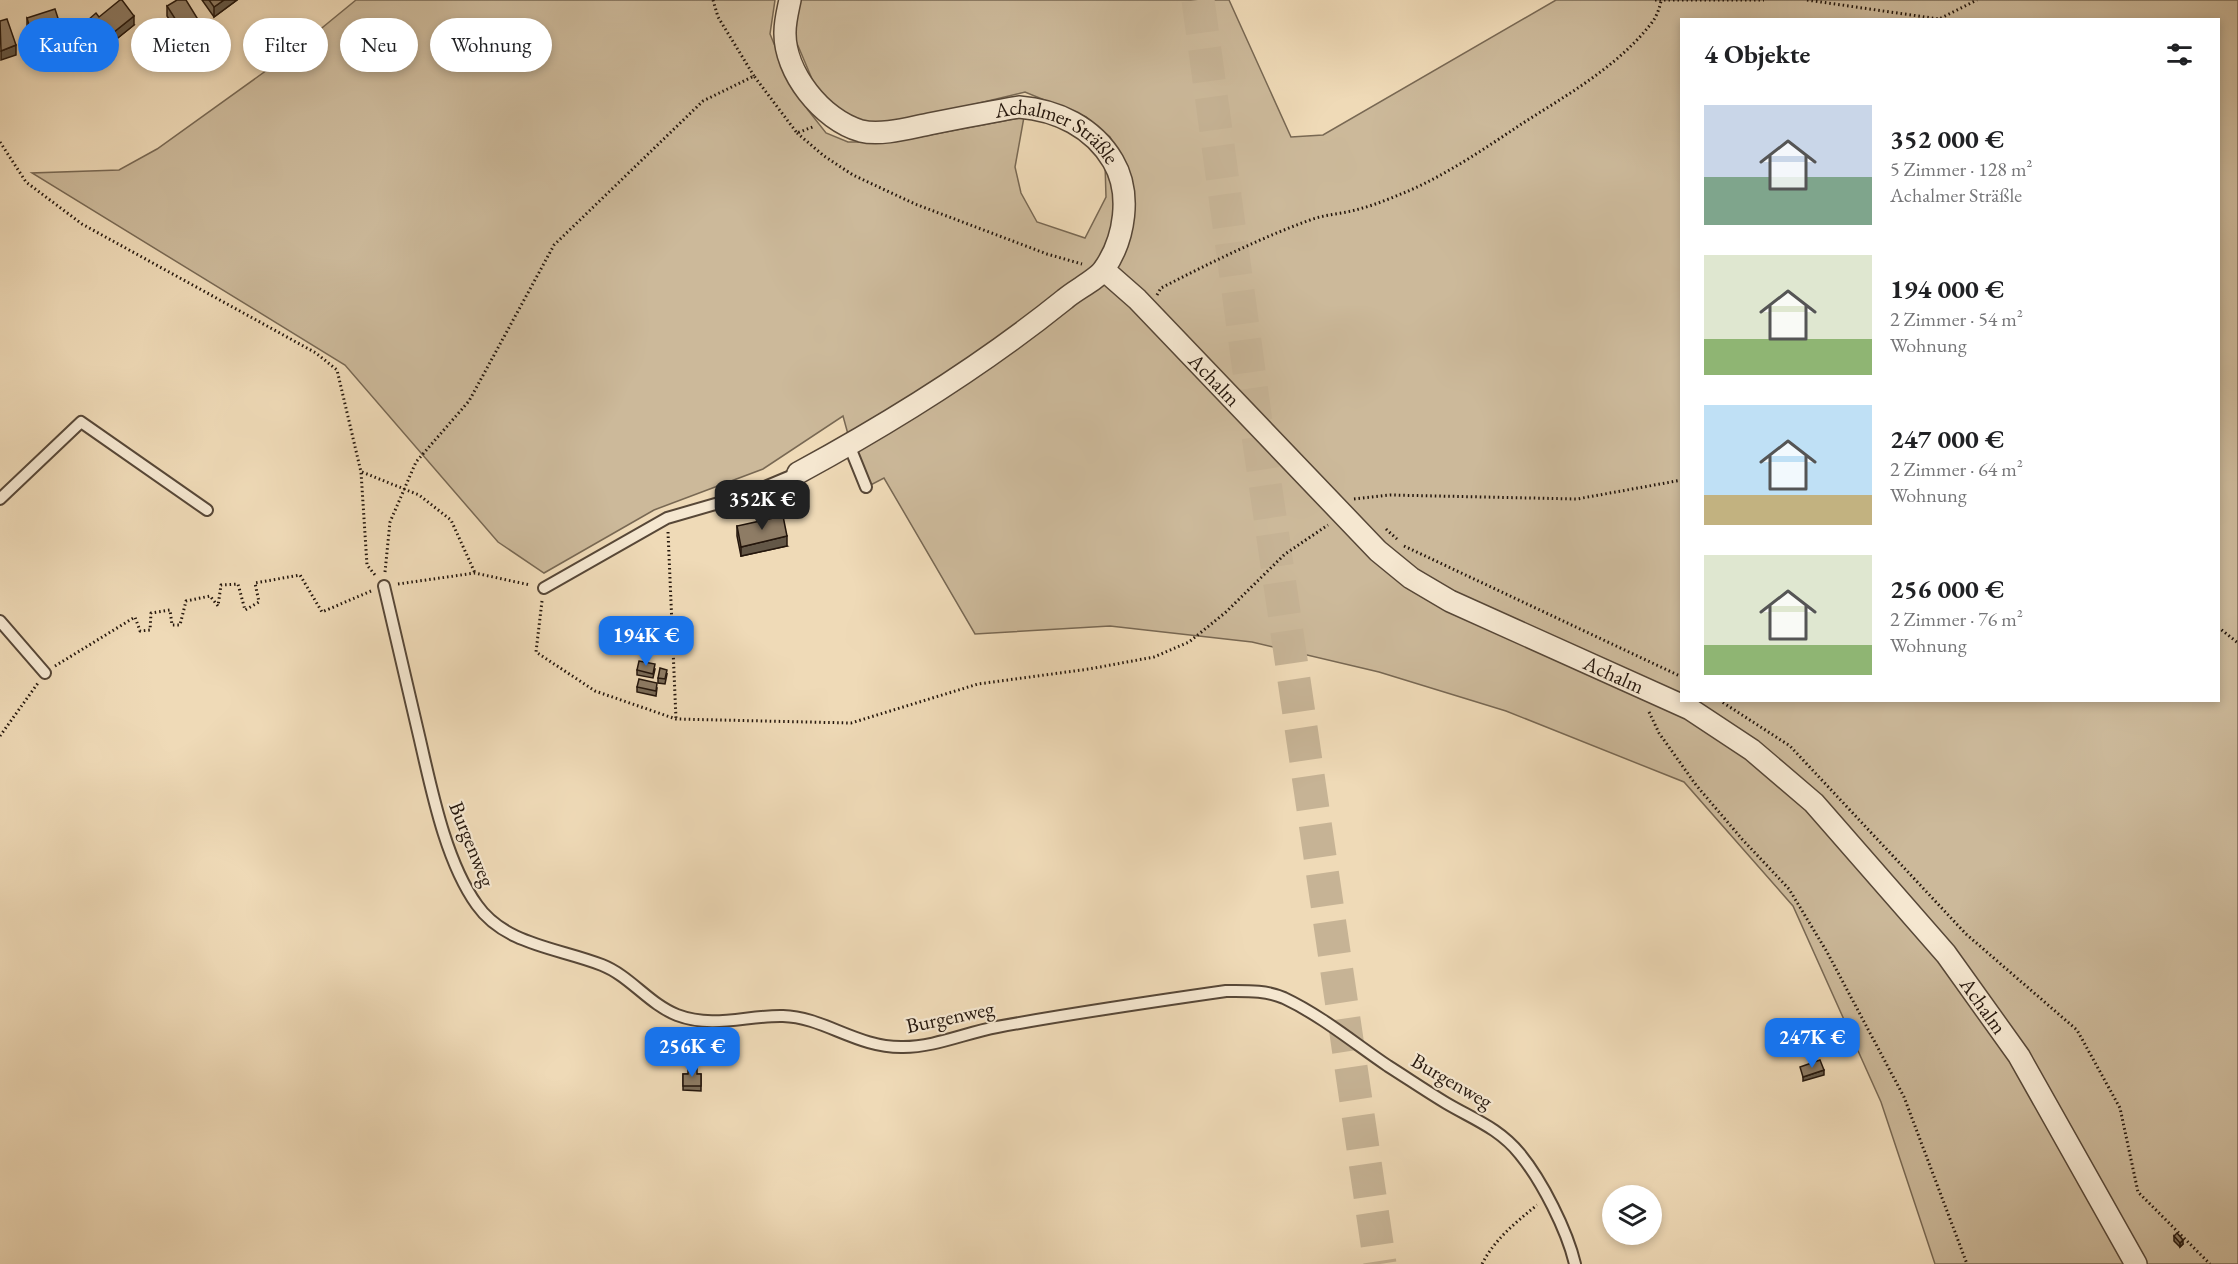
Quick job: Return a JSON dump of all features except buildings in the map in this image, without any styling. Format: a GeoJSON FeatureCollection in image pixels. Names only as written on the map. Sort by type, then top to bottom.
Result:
{"type":"FeatureCollection","features":[{"type":"Feature","properties":{"kind":"street","name":"Achalmer Sträßle"},"geometry":{"type":"LineString","coordinates":[[790,0],[784,32],[793,70],[802,86],[834,118],[862,131],[902,129],[1019,107],[1036,108],[1053,113],[1078,124],[1102,143],[1115,164],[1123,185],[1124,216],[1116,244],[1104,270]]}},
{"type":"Feature","properties":{"kind":"street"},"geometry":{"type":"LineString","coordinates":[[798,473],[939,391],[1027,329],[1104,270]]}},
{"type":"Feature","properties":{"kind":"street","name":"Achalm"},"geometry":{"type":"LineString","coordinates":[[1104,270],[1137,299],[1347,507],[1377,551],[1411,578],[1440,595],[1690,709],[1752,750],[1814,803],[1939,945],[2019,1056],[2136,1264]]}},
{"type":"Feature","properties":{"kind":"lane"},"geometry":{"type":"LineString","coordinates":[[0,499],[81,423],[207,510]]}},
{"type":"Feature","properties":{"kind":"lane"},"geometry":{"type":"LineString","coordinates":[[849,445],[866,487]]}},
{"type":"Feature","properties":{"kind":"lane"},"geometry":{"type":"LineString","coordinates":[[544,588],[667,518],[743,496],[798,473]]}},
{"type":"Feature","properties":{"kind":"lane","name":"Burgenweg"},"geometry":{"type":"LineString","coordinates":[[384,586],[434,800],[444,832],[456,867],[476,904],[486,917],[501,930],[526,941],[607,967],[675,1014],[715,1022],[783,1016],[798,1017],[866,1043],[885,1047],[925,1045],[993,1028],[1226,991],[1264,992],[1284,998],[1340,1030],[1387,1066],[1446,1103],[1490,1125],[1520,1153],[1537,1178],[1552,1206],[1575,1264]]}},
{"type":"Feature","properties":{"kind":"lane"},"geometry":{"type":"LineString","coordinates":[[0,621],[45,673]]}},
{"type":"Feature","properties":{"kind":"path"},"geometry":{"type":"LineString","coordinates":[[713,0],[718,17],[754,76],[797,133],[824,156],[853,175],[915,204],[1047,254],[1104,270]]}},
{"type":"Feature","properties":{"kind":"path"},"geometry":{"type":"LineString","coordinates":[[1655,0],[1764,0]]}},
{"type":"Feature","properties":{"kind":"path"},"geometry":{"type":"LineString","coordinates":[[1807,0],[1932,18]]}},
{"type":"Feature","properties":{"kind":"path"},"geometry":{"type":"LineString","coordinates":[[1941,18],[1977,0]]}},
{"type":"Feature","properties":{"kind":"path"},"geometry":{"type":"LineString","coordinates":[[1156,297],[1161,288],[1277,232],[1313,219],[1360,209],[1407,192],[1437,177],[1598,73],[1651,24],[1659,11],[1661,1]]}},
{"type":"Feature","properties":{"kind":"path"},"geometry":{"type":"LineString","coordinates":[[384,586],[390,522],[416,462],[469,401],[554,245],[703,101],[754,76]]}},
{"type":"Feature","properties":{"kind":"path"},"geometry":{"type":"LineString","coordinates":[[797,133],[834,118]]}},
{"type":"Feature","properties":{"kind":"path"},"geometry":{"type":"LineString","coordinates":[[0,142],[26,182],[82,224],[316,353],[337,370],[361,472],[367,565],[384,586]]}},
{"type":"Feature","properties":{"kind":"path"},"geometry":{"type":"LineString","coordinates":[[361,472],[419,495],[451,520],[475,573]]}},
{"type":"Feature","properties":{"kind":"path"},"geometry":{"type":"LineString","coordinates":[[0,736],[45,673],[135,617],[140,631],[150,630],[151,613],[170,610],[172,625],[180,624],[186,601],[210,596],[218,606],[221,585],[238,584],[245,610],[259,602],[255,583],[300,575],[322,612],[384,586],[475,573],[544,588],[536,652],[595,691],[676,719],[851,723],[978,684],[1089,669],[1154,657],[1189,642],[1226,612],[1285,554],[1347,507],[1390,495],[1576,499],[1680,480]]}},
{"type":"Feature","properties":{"kind":"path"},"geometry":{"type":"LineString","coordinates":[[1347,507],[1362,506]]}},
{"type":"Feature","properties":{"kind":"path"},"geometry":{"type":"LineString","coordinates":[[667,518],[676,719]]}},
{"type":"Feature","properties":{"kind":"path"},"geometry":{"type":"LineString","coordinates":[[1378,522],[1403,545],[1680,676]]}},
{"type":"Feature","properties":{"kind":"path"},"geometry":{"type":"LineString","coordinates":[[2220,629],[2238,643]]}},
{"type":"Feature","properties":{"kind":"path"},"geometry":{"type":"LineString","coordinates":[[1642,688],[1645,703],[1659,733],[1696,785],[1789,889],[1827,952],[1904,1097],[1967,1264]]}},
{"type":"Feature","properties":{"kind":"path"},"geometry":{"type":"LineString","coordinates":[[1722,702],[1790,746],[1966,934],[2077,1030],[2121,1108],[2138,1192],[2210,1264]]}},
{"type":"Feature","properties":{"kind":"path"},"geometry":{"type":"LineString","coordinates":[[1482,1264],[1489,1250],[1507,1229],[1530,1210]]}},
{"type":"Feature","properties":{"kind":"shaded area"},"geometry":{"type":"Polygon","coordinates":[[[356,0],[775,0],[770,34],[788,78],[826,133],[848,142],[893,142],[1024,117],[1015,167],[1021,193],[1037,222],[1085,238],[1106,197],[1105,164],[1122,160],[1110,137],[1086,117],[1025,92],[900,122],[863,127],[818,93],[793,34],[797,0],[1229,0],[1291,137],[1323,135],[1556,0],[2238,0],[2238,1264],[1935,1264],[1881,1102],[1793,906],[1684,782],[1506,711],[1379,672],[1252,642],[1110,626],[975,634],[884,478],[863,489],[843,416],[763,469],[654,510],[544,573],[498,542],[345,365],[32,173],[119,170],[157,149],[264,72],[328,72],[328,23],[356,0]]]}},
{"type":"Feature","properties":{"kind":"tunnel"},"geometry":{"type":"LineString","coordinates":[[1198,0],[1256,422],[1380,1264]]}}]}
